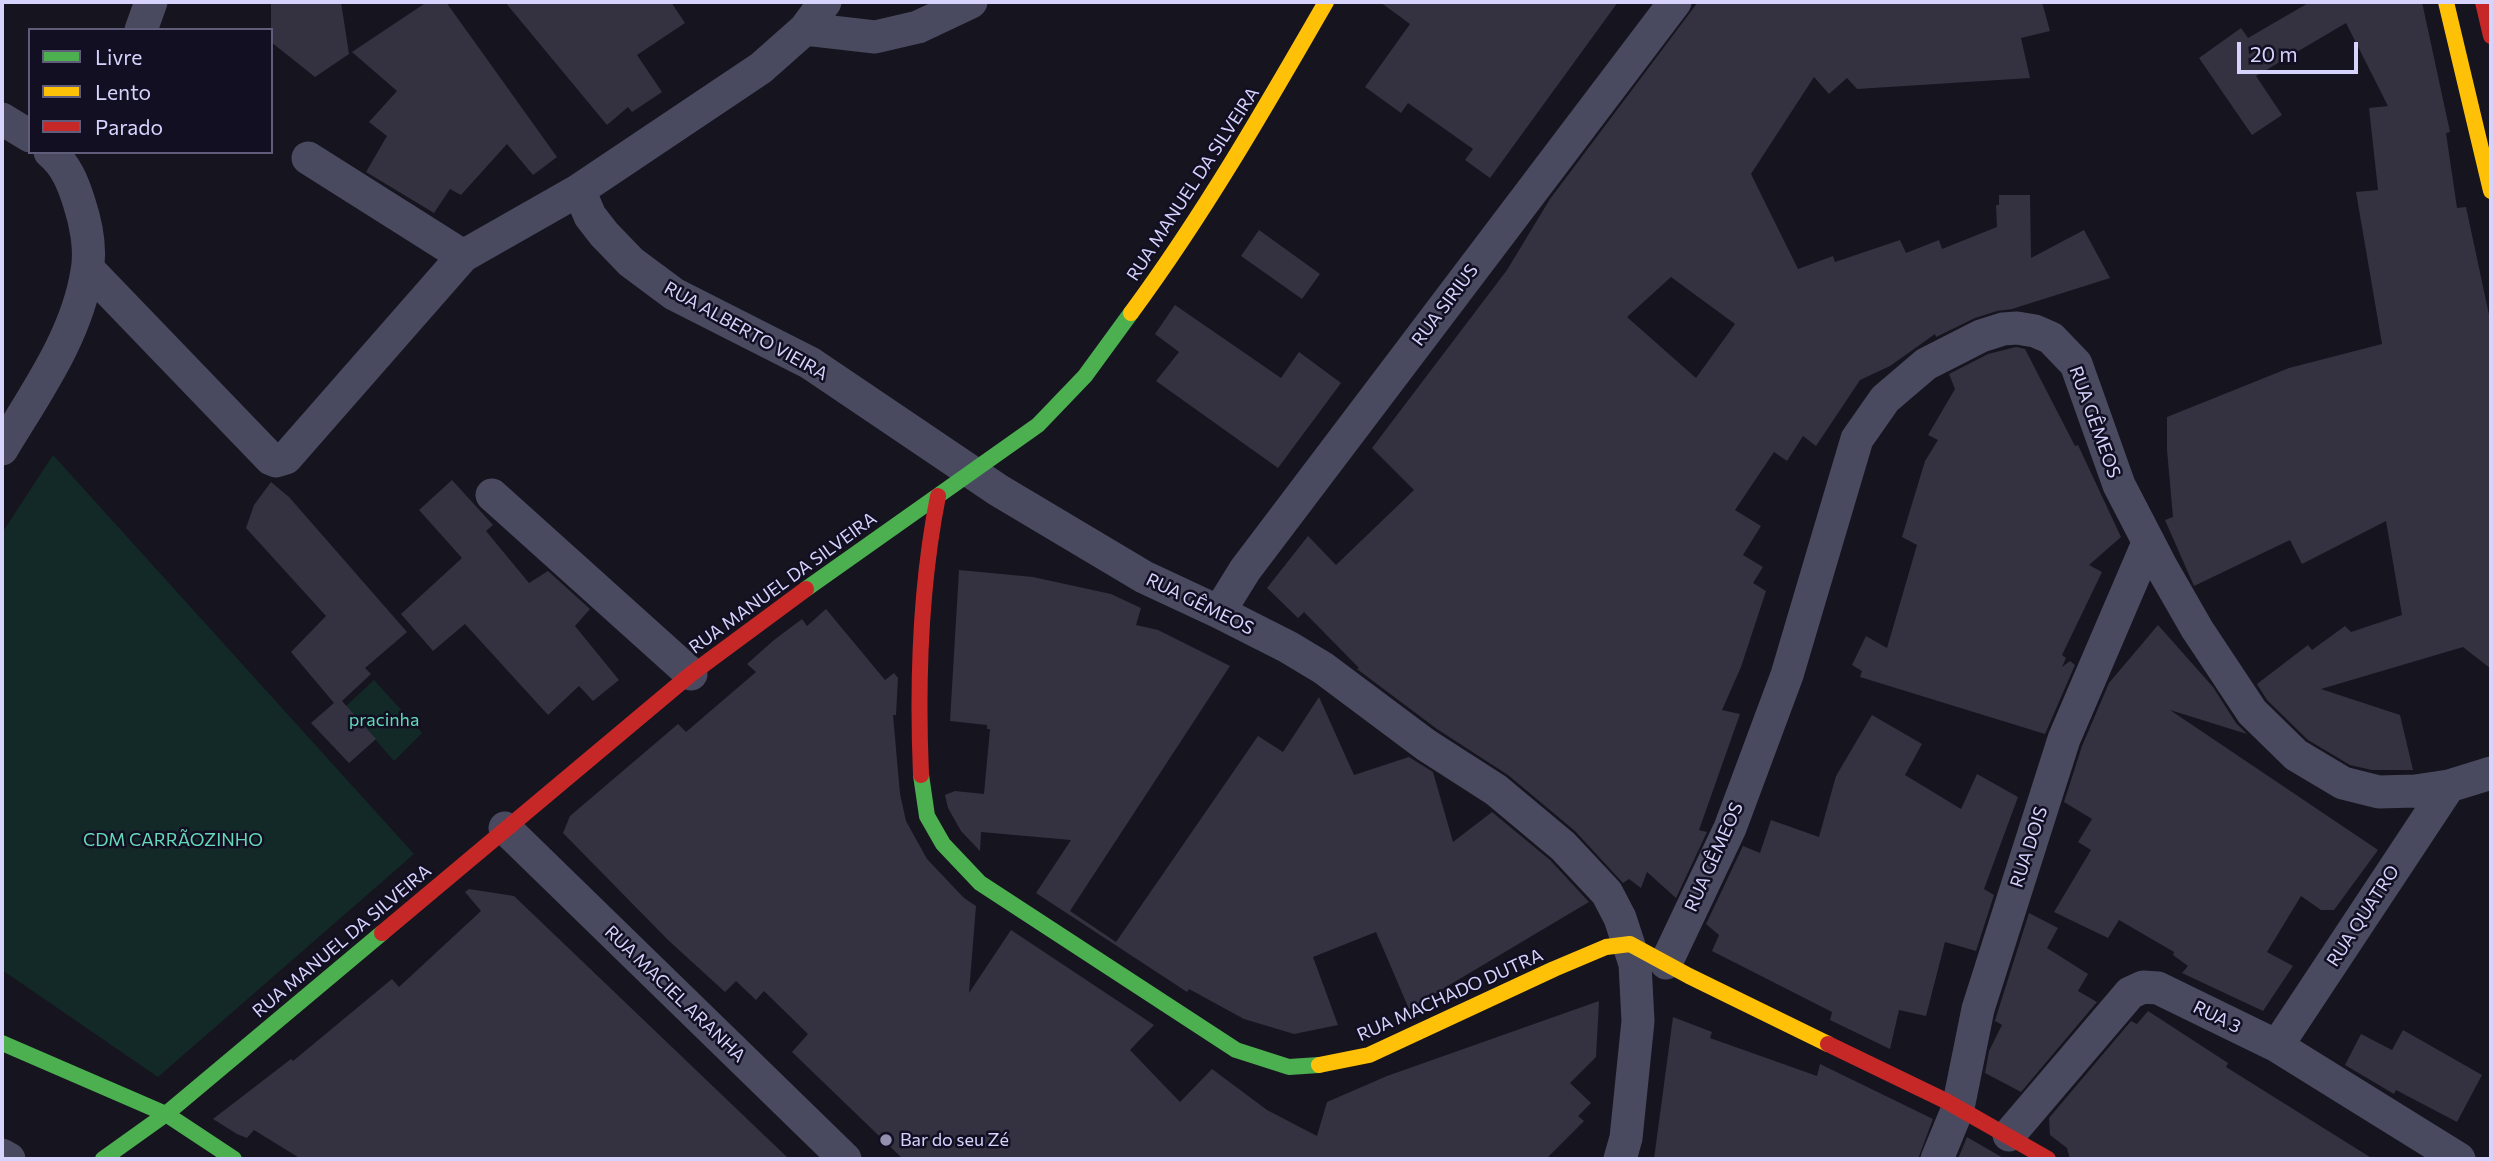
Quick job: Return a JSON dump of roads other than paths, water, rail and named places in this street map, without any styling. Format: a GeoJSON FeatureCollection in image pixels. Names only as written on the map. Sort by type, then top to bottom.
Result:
{"type":"FeatureCollection","features":[{"type":"Feature","properties":{"kind":"street"},"geometry":{"type":"LineString","coordinates":[[142,28],[151,2]]}},
{"type":"Feature","properties":{"kind":"street"},"geometry":{"type":"LineString","coordinates":[[88,269],[271,459],[276,461],[286,457],[463,256],[579,190],[761,68],[805,29],[825,2]]}},
{"type":"Feature","properties":{"kind":"street"},"geometry":{"type":"LineString","coordinates":[[805,29],[875,37],[918,26],[971,2]]}},
{"type":"Feature","properties":{"kind":"street","name":"RUA MANUEL DA SILVEIRA"},"geometry":{"type":"LineString","coordinates":[[103,1159],[166,1114],[691,674],[812,584],[1038,425],[1085,376],[1174,255],[1251,133],[1326,2]]}},
{"type":"Feature","properties":{"kind":"street","name":"RUA SIRIUS"},"geometry":{"type":"LineString","coordinates":[[1219,612],[1245,570],[1675,2]]}},
{"type":"Feature","properties":{"kind":"street"},"geometry":{"type":"LineString","coordinates":[[2446,2],[2491,191]]}},
{"type":"Feature","properties":{"kind":"street"},"geometry":{"type":"LineString","coordinates":[[2483,2],[2491,36]]}},
{"type":"Feature","properties":{"kind":"street"},"geometry":{"type":"LineString","coordinates":[[2,119],[28,135]]}},
{"type":"Feature","properties":{"kind":"street"},"geometry":{"type":"LineString","coordinates":[[308,158],[463,256]]}},
{"type":"Feature","properties":{"kind":"street"},"geometry":{"type":"LineString","coordinates":[[2,450],[55,361],[80,303],[88,269],[83,216],[65,159]]}},
{"type":"Feature","properties":{"kind":"street","name":"RUA ALBERTO VIEIRA"},"geometry":{"type":"LineString","coordinates":[[579,190],[590,216],[604,234],[631,262],[674,294],[810,363],[971,472]]}},
{"type":"Feature","properties":{"kind":"street","name":"RUA GÊMEOS"},"geometry":{"type":"LineString","coordinates":[[1666,962],[1730,828],[1787,675],[1857,439],[1885,399],[1926,364],[1981,336],[2003,329],[2035,331],[2051,338],[2076,364],[2119,485],[2148,542],[2197,629],[2252,712],[2296,755],[2343,783],[2379,792],[2449,786],[2491,773]]}},
{"type":"Feature","properties":{"kind":"street","name":"RUA GÊMEOS"},"geometry":{"type":"LineString","coordinates":[[971,472],[998,491],[1144,577],[1219,612],[1323,668],[1426,745],[1496,790],[1563,846],[1607,893],[1630,944],[1634,964],[1638,1021],[1626,1138],[1620,1159]]}},
{"type":"Feature","properties":{"kind":"street"},"geometry":{"type":"LineString","coordinates":[[492,495],[691,674]]}},
{"type":"Feature","properties":{"kind":"street","name":"RUA MACHADO DUTRA"},"geometry":{"type":"LineString","coordinates":[[938,496],[928,545],[918,709],[922,793],[927,816],[943,844],[980,883],[1225,1043],[1236,1050],[1289,1067],[1326,1065],[1369,1055],[1606,947],[1630,944]]}},
{"type":"Feature","properties":{"kind":"street","name":"RUA DOIS"},"geometry":{"type":"LineString","coordinates":[[1937,1159],[1958,1108],[1978,1009],[2064,739],[2148,542]]}},
{"type":"Feature","properties":{"kind":"street","name":"RUA QUATRO"},"geometry":{"type":"LineString","coordinates":[[2277,1046],[2449,786]]}},
{"type":"Feature","properties":{"kind":"street","name":"RUA MACIEL ARANHA"},"geometry":{"type":"LineString","coordinates":[[505,828],[845,1159]]}},
{"type":"Feature","properties":{"kind":"street"},"geometry":{"type":"LineString","coordinates":[[1630,944],[1689,976],[1958,1108],[2048,1159]]}},
{"type":"Feature","properties":{"kind":"street","name":"RUA 3"},"geometry":{"type":"LineString","coordinates":[[2009,1135],[2130,993],[2143,987],[2158,988],[2277,1046],[2459,1159]]}},
{"type":"Feature","properties":{"kind":"street"},"geometry":{"type":"LineString","coordinates":[[2,1043],[166,1114],[234,1159]]}},
{"type":"Feature","properties":{"kind":"street"},"geometry":{"type":"LineString","coordinates":[[2,1155],[9,1159]]}},
{"type":"Feature","properties":{"kind":"place","name":"Bar do seu Zé"},"geometry":{"type":"Point","coordinates":[886,1140]}},
{"type":"Feature","properties":{"kind":"park label","name":"pracinha"},"geometry":{"type":"Point","coordinates":[384,720]}},
{"type":"Feature","properties":{"kind":"park label","name":"CDM CARRÃOZINHO"},"geometry":{"type":"Point","coordinates":[173,840]}}]}
